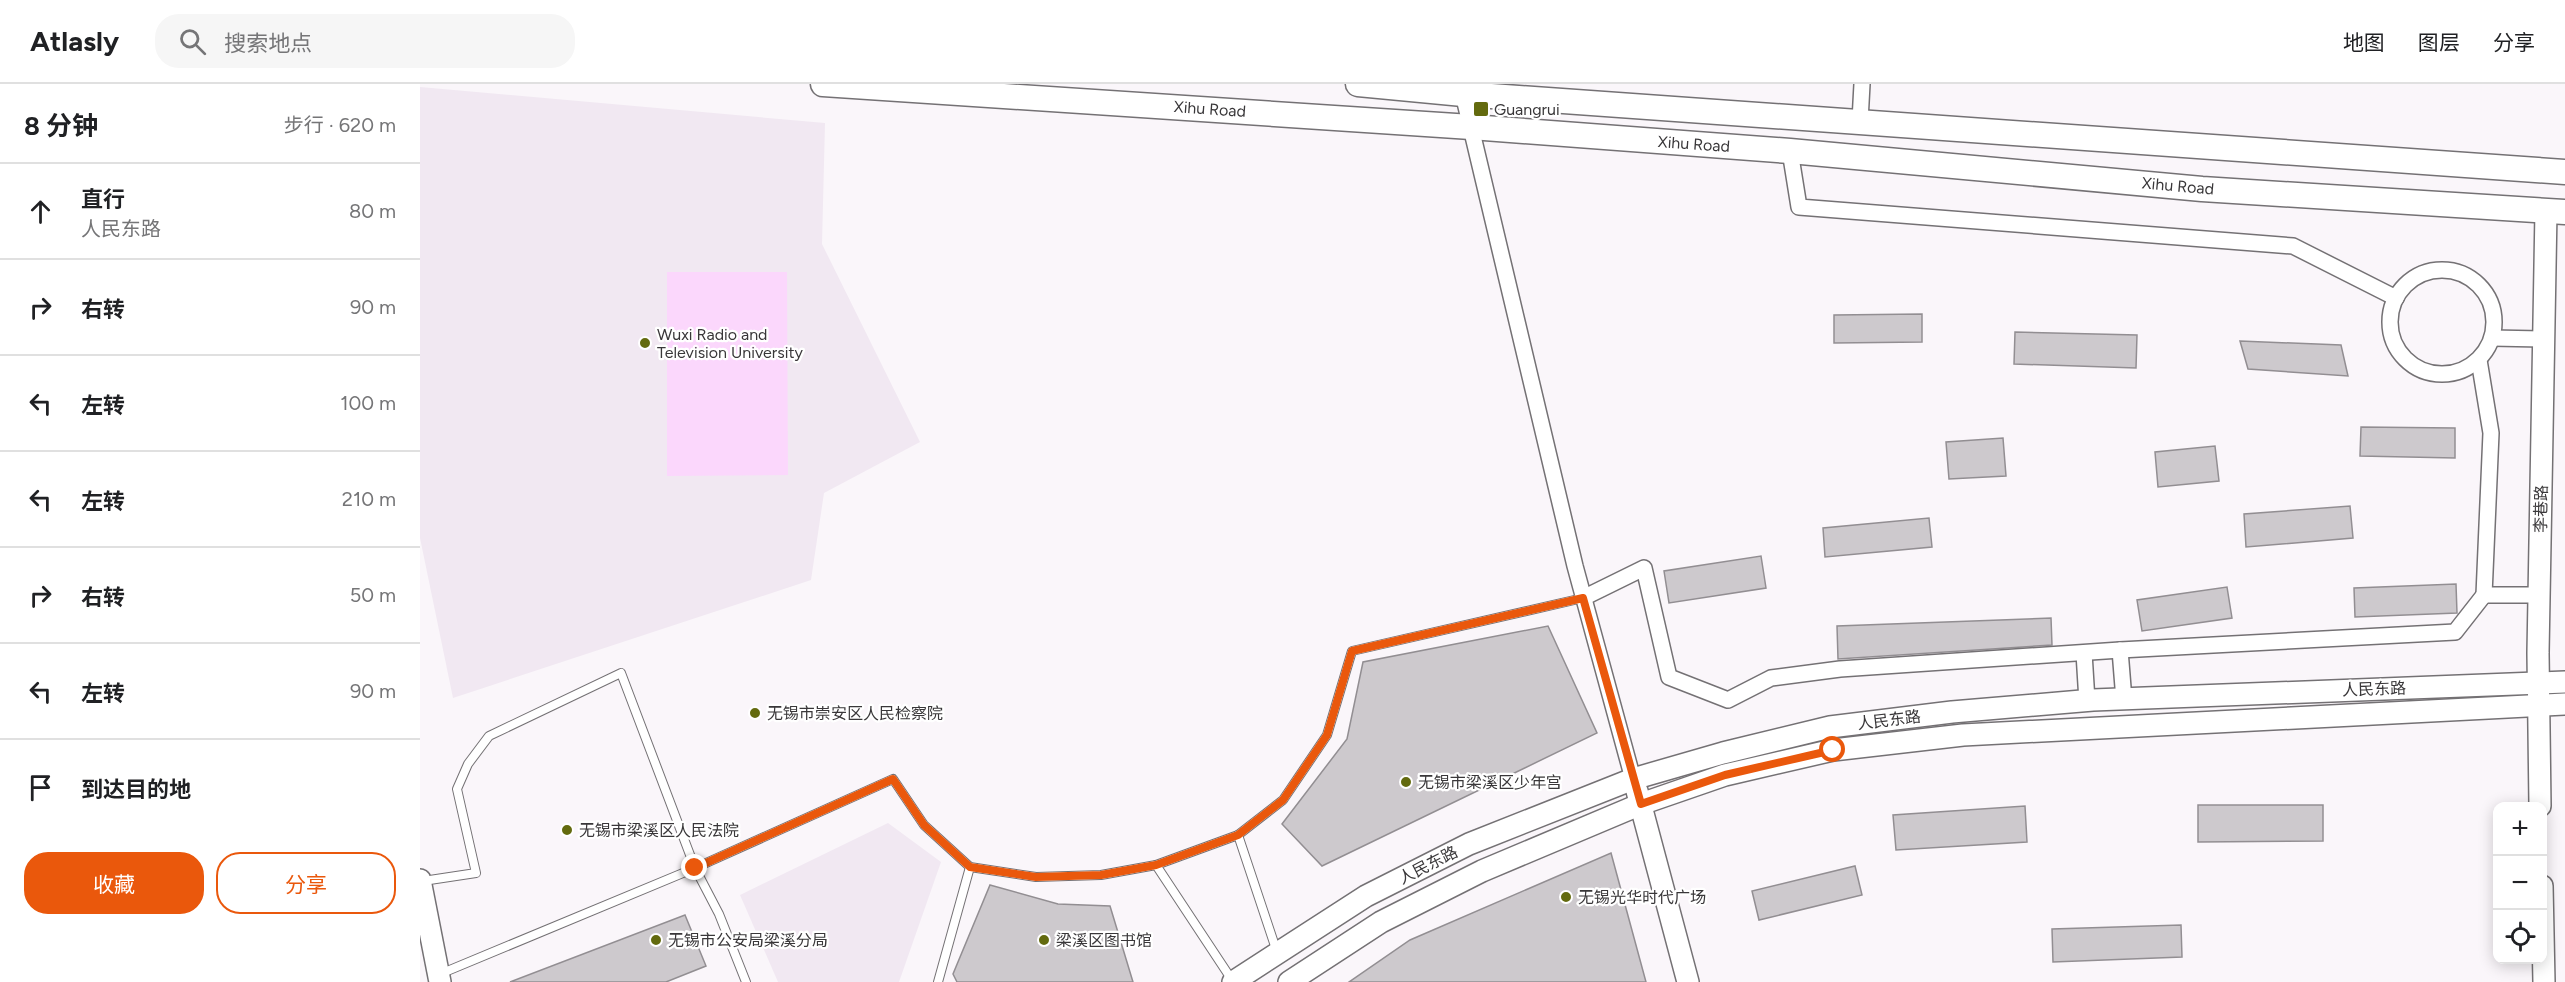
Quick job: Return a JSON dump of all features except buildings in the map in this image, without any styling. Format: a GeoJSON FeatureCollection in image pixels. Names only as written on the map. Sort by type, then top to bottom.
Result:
{"type":"FeatureCollection","features":[{"type":"Feature","properties":{"kind":"main road","name":"Xihu Road"},"geometry":{"type":"LineString","coordinates":[[823,84],[1471,127],[1790,151],[2202,189],[2556,212]]}},
{"type":"Feature","properties":{"kind":"main road","name":"Xihu Road"},"geometry":{"type":"LineString","coordinates":[[1358,84],[1463,94],[2565,172]]}},
{"type":"Feature","properties":{"kind":"main road","name":"李巷路"},"geometry":{"type":"LineString","coordinates":[[2540,802],[2538,682],[2544,339],[2556,212]]}},
{"type":"Feature","properties":{"kind":"main road","name":"人民东路"},"geometry":{"type":"LineString","coordinates":[[1233,982],[1366,896],[1469,844],[1633,779],[1723,753],[1830,727],[1952,712],[2087,701],[2565,682]]}},
{"type":"Feature","properties":{"kind":"main road","name":"人民东路"},"geometry":{"type":"LineString","coordinates":[[1289,982],[1381,922],[1472,876],[1641,804],[1725,775],[1833,750],[1963,735],[2565,704]]}},
{"type":"Feature","properties":{"kind":"main road"},"geometry":{"type":"LineString","coordinates":[[1633,779],[1688,982]]}},
{"type":"Feature","properties":{"kind":"main road"},"geometry":{"type":"LineString","coordinates":[[420,880],[425,927],[439,978]]}},
{"type":"Feature","properties":{"kind":"main road"},"geometry":{"type":"LineString","coordinates":[[2542,910],[2544,982]]}},
{"type":"Feature","properties":{"kind":"street"},"geometry":{"type":"LineString","coordinates":[[1860,121],[1863,84]]}},
{"type":"Feature","properties":{"kind":"street"},"geometry":{"type":"LineString","coordinates":[[1463,94],[1583,598],[1633,779]]}},
{"type":"Feature","properties":{"kind":"street"},"geometry":{"type":"LineString","coordinates":[[1790,151],[1799,207],[2294,246],[2396,298]]}},
{"type":"Feature","properties":{"kind":"street"},"geometry":{"type":"LineString","coordinates":[[2449,270],[2465,275],[2479,285],[2489,298],[2494,314],[2492,338],[2489,347],[2479,360],[2464,370],[2446,375],[2429,373],[2412,366],[2399,353],[2391,337],[2389,320],[2396,298],[2403,287],[2416,276],[2432,271],[2449,270]]}},
{"type":"Feature","properties":{"kind":"street"},"geometry":{"type":"LineString","coordinates":[[2492,338],[2544,339]]}},
{"type":"Feature","properties":{"kind":"street"},"geometry":{"type":"LineString","coordinates":[[1583,598],[1644,568],[1669,677],[1728,700],[1771,678],[1840,669],[2084,652],[2455,632],[2484,596],[2491,433],[2479,360]]}},
{"type":"Feature","properties":{"kind":"street"},"geometry":{"type":"LineString","coordinates":[[2484,596],[2539,596]]}},
{"type":"Feature","properties":{"kind":"street"},"geometry":{"type":"LineString","coordinates":[[2120,650],[2124,700]]}},
{"type":"Feature","properties":{"kind":"street"},"geometry":{"type":"LineString","coordinates":[[2084,652],[2087,701]]}},
{"type":"Feature","properties":{"kind":"lane"},"geometry":{"type":"LineString","coordinates":[[439,978],[695,868],[893,779],[924,825],[970,867],[1036,877],[1101,875],[1156,865],[1238,835],[1283,800],[1327,735],[1352,651],[1583,598]]}},
{"type":"Feature","properties":{"kind":"lane"},"geometry":{"type":"LineString","coordinates":[[420,880],[476,873],[457,789],[468,764],[489,736],[621,673],[695,868],[718,914],[746,982]]}},
{"type":"Feature","properties":{"kind":"lane"},"geometry":{"type":"LineString","coordinates":[[1238,835],[1277,952]]}},
{"type":"Feature","properties":{"kind":"lane"},"geometry":{"type":"LineString","coordinates":[[1156,865],[1233,982]]}},
{"type":"Feature","properties":{"kind":"lane"},"geometry":{"type":"LineString","coordinates":[[938,982],[970,867]]}},
{"type":"Feature","properties":{"kind":"shaded area","name":"Wuxi Radio and Television University"},"geometry":{"type":"Polygon","coordinates":[[[420,87],[825,123],[822,244],[920,442],[824,493],[811,580],[453,698],[420,538],[420,87]]]}},
{"type":"Feature","properties":{"kind":"shaded area"},"geometry":{"type":"Polygon","coordinates":[[[667,272],[787,272],[788,475],[667,476],[667,272]]]}},
{"type":"Feature","properties":{"kind":"shaded area"},"geometry":{"type":"Polygon","coordinates":[[[888,823],[941,862],[899,982],[778,982],[740,895],[888,823]]]}},
{"type":"Feature","properties":{"kind":"place","name":"Guangrui"},"geometry":{"type":"Point","coordinates":[1481,109]}},
{"type":"Feature","properties":{"kind":"place","name":"Wuxi Radio and Television University"},"geometry":{"type":"Point","coordinates":[645,343]}},
{"type":"Feature","properties":{"kind":"place","name":"无锡市崇安区人民检察院"},"geometry":{"type":"Point","coordinates":[755,713]}},
{"type":"Feature","properties":{"kind":"place","name":"无锡市梁溪区少年宫"},"geometry":{"type":"Point","coordinates":[1406,782]}},
{"type":"Feature","properties":{"kind":"place","name":"无锡市梁溪区人民法院"},"geometry":{"type":"Point","coordinates":[567,830]}},
{"type":"Feature","properties":{"kind":"place","name":"无锡光华时代广场"},"geometry":{"type":"Point","coordinates":[1566,897]}},
{"type":"Feature","properties":{"kind":"place","name":"无锡市公安局梁溪分局"},"geometry":{"type":"Point","coordinates":[656,940]}},
{"type":"Feature","properties":{"kind":"place","name":"梁溪区图书馆"},"geometry":{"type":"Point","coordinates":[1044,940]}},
{"type":"Feature","properties":{"kind":"route"},"geometry":{"type":"LineString","coordinates":[[695,868],[893,779],[924,825],[970,867],[1036,877],[1101,875],[1156,865],[1238,835],[1283,800],[1327,735],[1352,651],[1583,598],[1641,804],[1725,775],[1833,750]]}}]}
